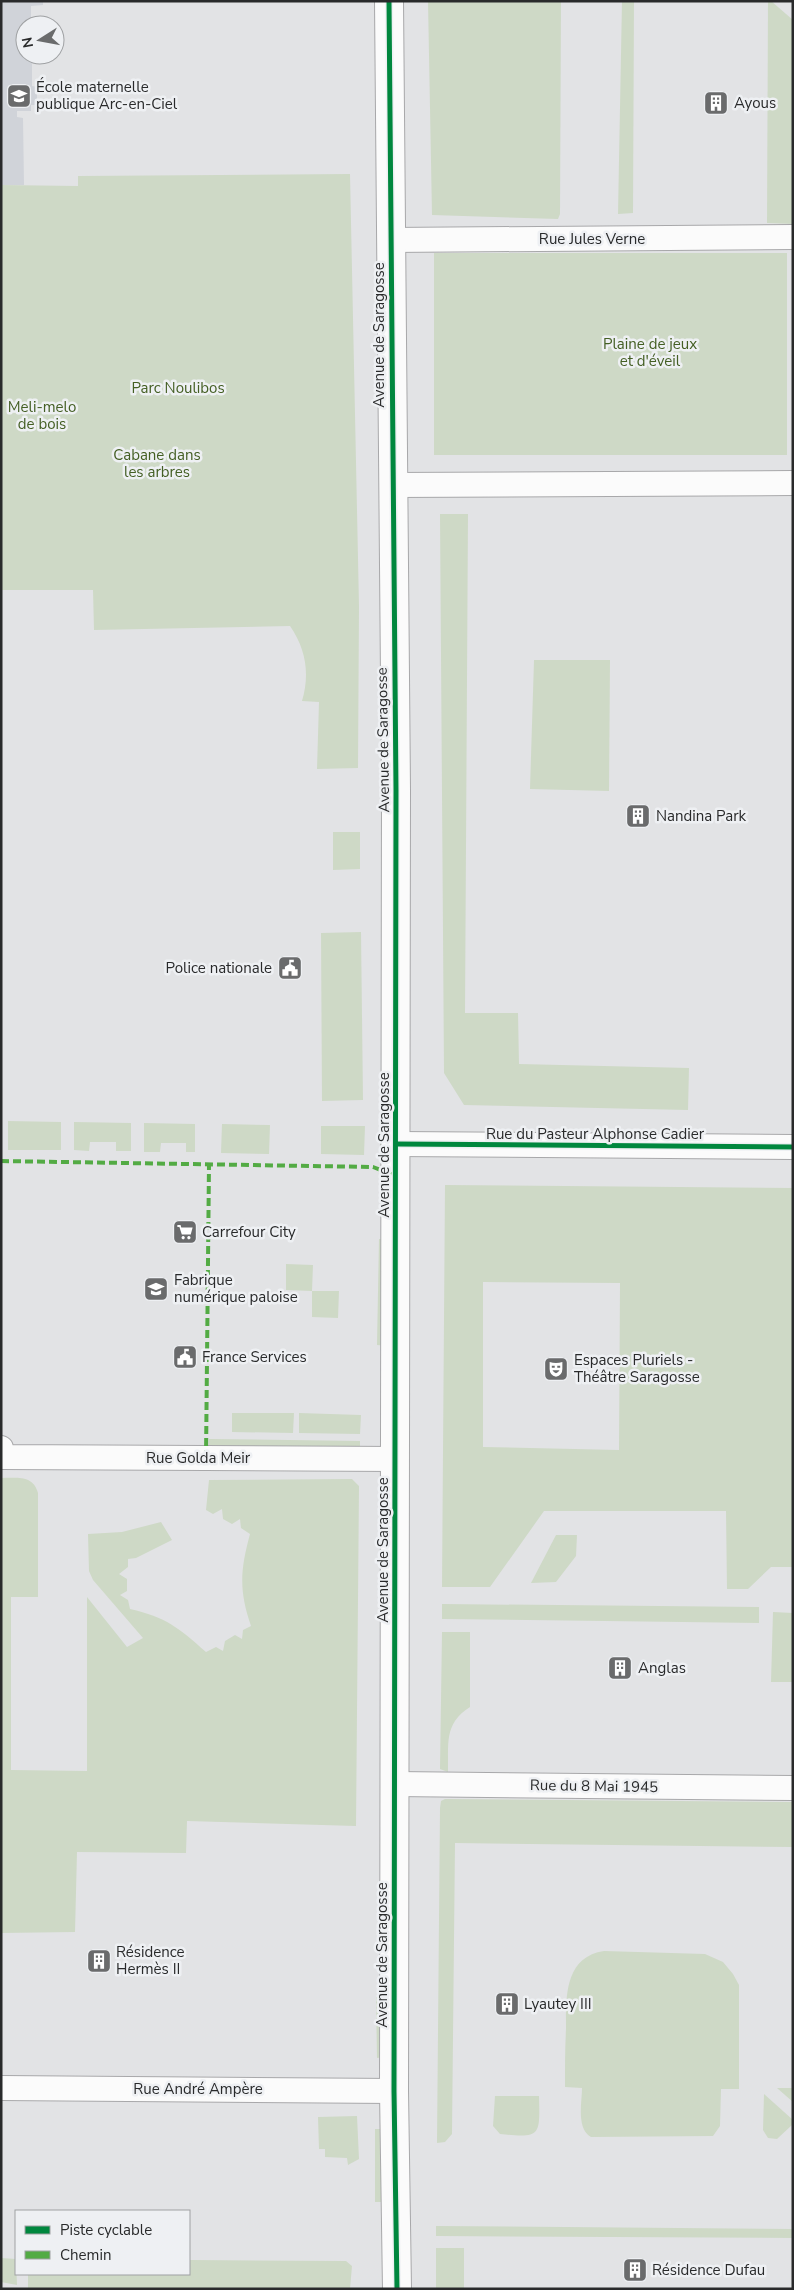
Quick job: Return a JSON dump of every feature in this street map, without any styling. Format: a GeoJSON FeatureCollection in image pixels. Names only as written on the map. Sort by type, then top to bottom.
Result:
{"type":"FeatureCollection","features":[{"type":"Feature","properties":{"kind":"street","name":"Avenue de Saragosse"},"geometry":{"type":"LineString","coordinates":[[389,1],[396,790],[394,2091],[397,2289]]}},
{"type":"Feature","properties":{"kind":"street","name":"Rue Jules Verne"},"geometry":{"type":"LineString","coordinates":[[391,240],[793,237]]}},
{"type":"Feature","properties":{"kind":"street"},"geometry":{"type":"LineString","coordinates":[[392,485],[793,483]]}},
{"type":"Feature","properties":{"kind":"street","name":"Rue du Pasteur Alphonse Cadier"},"geometry":{"type":"LineString","coordinates":[[396,1144],[793,1147]]}},
{"type":"Feature","properties":{"kind":"street"},"geometry":{"type":"LineString","coordinates":[[1,1448],[1,1457]]}},
{"type":"Feature","properties":{"kind":"street","name":"Rue Golda Meir"},"geometry":{"type":"LineString","coordinates":[[1,1457],[396,1459]]}},
{"type":"Feature","properties":{"kind":"street","name":"Rue du 8 Mai 1945"},"geometry":{"type":"LineString","coordinates":[[395,1784],[793,1788]]}},
{"type":"Feature","properties":{"kind":"street","name":"Rue André Ampère"},"geometry":{"type":"LineString","coordinates":[[1,2088],[394,2091]]}},
{"type":"Feature","properties":{"kind":"shaded area","name":"École maternelle publique Arc-en-Ciel"},"geometry":{"type":"Polygon","coordinates":[[[1,1],[43,1],[43,5],[31,6],[31,15],[15,15],[15,65],[32,65],[32,86],[37,87],[37,105],[31,105],[31,111],[17,111],[17,117],[23,118],[24,185],[1,185],[1,1]]]}},
{"type":"Feature","properties":{"kind":"green space"},"geometry":{"type":"Polygon","coordinates":[[[428,1],[561,1],[560,214],[558,219],[432,215],[428,1]]]}},
{"type":"Feature","properties":{"kind":"green space"},"geometry":{"type":"Polygon","coordinates":[[[622,1],[634,1],[633,213],[618,214],[622,1]]]}},
{"type":"Feature","properties":{"kind":"green space"},"geometry":{"type":"Polygon","coordinates":[[[768,1],[771,1],[793,20],[793,224],[767,223],[768,1]]]}},
{"type":"Feature","properties":{"kind":"green space","name":"Parc Noulibos"},"geometry":{"type":"Polygon","coordinates":[[[350,174],[359,606],[358,768],[317,769],[319,702],[302,701],[306,681],[305,662],[300,644],[290,626],[94,630],[93,590],[1,590],[1,185],[78,186],[78,176],[350,174]]]}},
{"type":"Feature","properties":{"kind":"green space","name":"Plaine de jeux et d'éveil"},"geometry":{"type":"Polygon","coordinates":[[[434,253],[787,253],[787,455],[434,455],[434,253]]]}},
{"type":"Feature","properties":{"kind":"green space"},"geometry":{"type":"Polygon","coordinates":[[[440,514],[468,514],[465,1013],[518,1013],[519,1064],[689,1068],[688,1110],[464,1105],[444,1073],[440,514]]]}},
{"type":"Feature","properties":{"kind":"green space"},"geometry":{"type":"Polygon","coordinates":[[[534,660],[610,660],[609,791],[530,789],[534,660]]]}},
{"type":"Feature","properties":{"kind":"green space"},"geometry":{"type":"Polygon","coordinates":[[[333,832],[360,832],[360,869],[333,870],[333,832]]]}},
{"type":"Feature","properties":{"kind":"green space"},"geometry":{"type":"Polygon","coordinates":[[[361,932],[363,1100],[322,1101],[321,933],[361,932]]]}},
{"type":"Feature","properties":{"kind":"green space"},"geometry":{"type":"Polygon","coordinates":[[[380,1100],[391,1101],[391,1155],[380,1155],[380,1100]]]}},
{"type":"Feature","properties":{"kind":"green space"},"geometry":{"type":"Polygon","coordinates":[[[8,1121],[61,1122],[61,1150],[8,1150],[8,1121]]]}},
{"type":"Feature","properties":{"kind":"green space"},"geometry":{"type":"Polygon","coordinates":[[[74,1122],[131,1123],[131,1151],[116,1151],[116,1142],[90,1142],[89,1151],[74,1150],[74,1122]]]}},
{"type":"Feature","properties":{"kind":"green space"},"geometry":{"type":"Polygon","coordinates":[[[144,1123],[195,1124],[195,1152],[186,1152],[186,1143],[161,1143],[160,1152],[144,1152],[144,1123]]]}},
{"type":"Feature","properties":{"kind":"green space"},"geometry":{"type":"Polygon","coordinates":[[[222,1124],[270,1125],[269,1154],[221,1153],[222,1124]]]}},
{"type":"Feature","properties":{"kind":"green space"},"geometry":{"type":"Polygon","coordinates":[[[321,1126],[365,1126],[364,1155],[321,1154],[321,1126]]]}},
{"type":"Feature","properties":{"kind":"green space"},"geometry":{"type":"Polygon","coordinates":[[[445,1185],[793,1188],[793,1567],[771,1567],[748,1589],[727,1589],[726,1511],[544,1511],[490,1587],[442,1587],[445,1185]],[[483,1282],[483,1447],[619,1450],[620,1283],[483,1282]]]}},
{"type":"Feature","properties":{"kind":"green space"},"geometry":{"type":"Polygon","coordinates":[[[379,1239],[389,1239],[388,1346],[377,1345],[379,1239]]]}},
{"type":"Feature","properties":{"kind":"green space"},"geometry":{"type":"Polygon","coordinates":[[[286,1264],[313,1265],[312,1291],[286,1290],[286,1264]]]}},
{"type":"Feature","properties":{"kind":"green space"},"geometry":{"type":"Polygon","coordinates":[[[312,1291],[339,1291],[338,1318],[312,1317],[312,1291]]]}},
{"type":"Feature","properties":{"kind":"green space"},"geometry":{"type":"Polygon","coordinates":[[[232,1413],[294,1413],[293,1433],[232,1432],[232,1413]]]}},
{"type":"Feature","properties":{"kind":"green space"},"geometry":{"type":"Polygon","coordinates":[[[299,1413],[361,1415],[360,1434],[299,1433],[299,1413]]]}},
{"type":"Feature","properties":{"kind":"green space"},"geometry":{"type":"Polygon","coordinates":[[[209,1439],[360,1441],[360,1452],[208,1450],[209,1439]]]}},
{"type":"Feature","properties":{"kind":"green space"},"geometry":{"type":"Polygon","coordinates":[[[1,1478],[29,1480],[36,1487],[38,1493],[38,1597],[11,1597],[11,1770],[87,1771],[87,1597],[127,1647],[143,1638],[93,1580],[89,1571],[88,1534],[122,1532],[161,1522],[172,1540],[136,1558],[128,1559],[128,1567],[119,1574],[127,1579],[127,1591],[120,1595],[128,1600],[130,1609],[163,1620],[188,1636],[206,1652],[216,1647],[223,1651],[225,1641],[235,1635],[242,1639],[243,1630],[251,1626],[244,1602],[242,1581],[244,1559],[250,1534],[241,1528],[240,1519],[232,1524],[223,1519],[222,1509],[213,1514],[206,1510],[209,1480],[352,1479],[359,1486],[356,1826],[187,1821],[186,1853],[77,1852],[75,1932],[1,1933],[1,1478]]]}},
{"type":"Feature","properties":{"kind":"green space"},"geometry":{"type":"Polygon","coordinates":[[[556,1535],[577,1535],[576,1556],[556,1582],[531,1583],[556,1535]]]}},
{"type":"Feature","properties":{"kind":"green space"},"geometry":{"type":"Polygon","coordinates":[[[442,1604],[759,1607],[759,1623],[442,1619],[442,1604]]]}},
{"type":"Feature","properties":{"kind":"green space"},"geometry":{"type":"Polygon","coordinates":[[[773,1612],[793,1613],[793,1682],[771,1682],[773,1612]]]}},
{"type":"Feature","properties":{"kind":"green space"},"geometry":{"type":"Polygon","coordinates":[[[442,1632],[470,1632],[470,1707],[461,1714],[451,1728],[448,1744],[448,1772],[440,1769],[442,1632]]]}},
{"type":"Feature","properties":{"kind":"green space"},"geometry":{"type":"Polygon","coordinates":[[[445,1799],[793,1802],[793,1847],[455,1843],[452,2134],[445,2142],[437,2143],[440,1808],[441,1801],[445,1799]]]}},
{"type":"Feature","properties":{"kind":"green space"},"geometry":{"type":"Polygon","coordinates":[[[604,1951],[705,1954],[723,1962],[733,1974],[739,1985],[739,2089],[721,2089],[720,2126],[713,2136],[591,2137],[583,2128],[581,2115],[582,2088],[565,2087],[567,1992],[574,1970],[581,1961],[591,1955],[604,1951]]]}},
{"type":"Feature","properties":{"kind":"green space"},"geometry":{"type":"Polygon","coordinates":[[[376,1997],[384,1997],[385,2057],[377,2058],[376,1997]]]}},
{"type":"Feature","properties":{"kind":"green space"},"geometry":{"type":"Polygon","coordinates":[[[777,2088],[793,2088],[793,2102],[777,2088]]]}},
{"type":"Feature","properties":{"kind":"green space"},"geometry":{"type":"Polygon","coordinates":[[[764,2094],[793,2120],[793,2124],[777,2139],[768,2138],[763,2130],[764,2094]]]}},
{"type":"Feature","properties":{"kind":"green space"},"geometry":{"type":"Polygon","coordinates":[[[495,2096],[539,2096],[539,2119],[535,2132],[524,2135],[500,2134],[493,2126],[495,2096]]]}},
{"type":"Feature","properties":{"kind":"green space"},"geometry":{"type":"Polygon","coordinates":[[[357,2116],[359,2159],[348,2165],[347,2158],[325,2157],[325,2149],[319,2149],[318,2117],[357,2116]]]}},
{"type":"Feature","properties":{"kind":"green space"},"geometry":{"type":"Polygon","coordinates":[[[375,2129],[384,2129],[384,2202],[375,2202],[375,2129]]]}},
{"type":"Feature","properties":{"kind":"green space"},"geometry":{"type":"Polygon","coordinates":[[[436,2226],[793,2229],[793,2238],[436,2236],[436,2226]]]}},
{"type":"Feature","properties":{"kind":"green space"},"geometry":{"type":"Polygon","coordinates":[[[436,2248],[464,2248],[464,2289],[436,2289],[436,2248]]]}},
{"type":"Feature","properties":{"kind":"green space"},"geometry":{"type":"Polygon","coordinates":[[[1,2258],[15,2259],[17,2285],[1,2282],[1,2258]]]}},
{"type":"Feature","properties":{"kind":"green space"},"geometry":{"type":"Polygon","coordinates":[[[190,2260],[346,2261],[352,2266],[350,2289],[28,2288],[28,2275],[190,2275],[190,2260]]]}},
{"type":"Feature","properties":{"kind":"marked path"},"geometry":{"type":"LineString","coordinates":[[1,1161],[373,1167],[397,1176]]}},
{"type":"Feature","properties":{"kind":"marked path"},"geometry":{"type":"LineString","coordinates":[[206,1458],[209,1164]]}},
{"type":"Feature","properties":{"kind":"cycle path"},"geometry":{"type":"LineString","coordinates":[[389,1],[396,790],[394,2091],[397,2289]]}},
{"type":"Feature","properties":{"kind":"cycle path"},"geometry":{"type":"LineString","coordinates":[[396,1144],[793,1147]]}},
{"type":"Feature","properties":{"kind":"place","name":"École maternelle publique Arc-en-Ciel"},"geometry":{"type":"Point","coordinates":[19,96]}},
{"type":"Feature","properties":{"kind":"place","name":"Ayous"},"geometry":{"type":"Point","coordinates":[716,103]}},
{"type":"Feature","properties":{"kind":"place","name":"Nandina Park"},"geometry":{"type":"Point","coordinates":[638,816]}},
{"type":"Feature","properties":{"kind":"place","name":"Police nationale"},"geometry":{"type":"Point","coordinates":[290,968]}},
{"type":"Feature","properties":{"kind":"place","name":"Carrefour City"},"geometry":{"type":"Point","coordinates":[185,1232]}},
{"type":"Feature","properties":{"kind":"place","name":"Fabrique numérique paloise"},"geometry":{"type":"Point","coordinates":[156,1289]}},
{"type":"Feature","properties":{"kind":"place","name":"France Services"},"geometry":{"type":"Point","coordinates":[185,1357]}},
{"type":"Feature","properties":{"kind":"place","name":"Espaces Pluriels - Théâtre Saragosse"},"geometry":{"type":"Point","coordinates":[556,1369]}},
{"type":"Feature","properties":{"kind":"place","name":"Anglas"},"geometry":{"type":"Point","coordinates":[620,1668]}},
{"type":"Feature","properties":{"kind":"place","name":"Résidence Hermès II"},"geometry":{"type":"Point","coordinates":[99,1961]}},
{"type":"Feature","properties":{"kind":"place","name":"Lyautey III"},"geometry":{"type":"Point","coordinates":[507,2004]}},
{"type":"Feature","properties":{"kind":"place","name":"Résidence Dufau"},"geometry":{"type":"Point","coordinates":[635,2270]}},
{"type":"Feature","properties":{"kind":"park label","name":"Meli-melo de bois"},"geometry":{"type":"Point","coordinates":[42,416]}},
{"type":"Feature","properties":{"kind":"park label","name":"Cabane dans les arbres"},"geometry":{"type":"Point","coordinates":[157,464]}}]}
